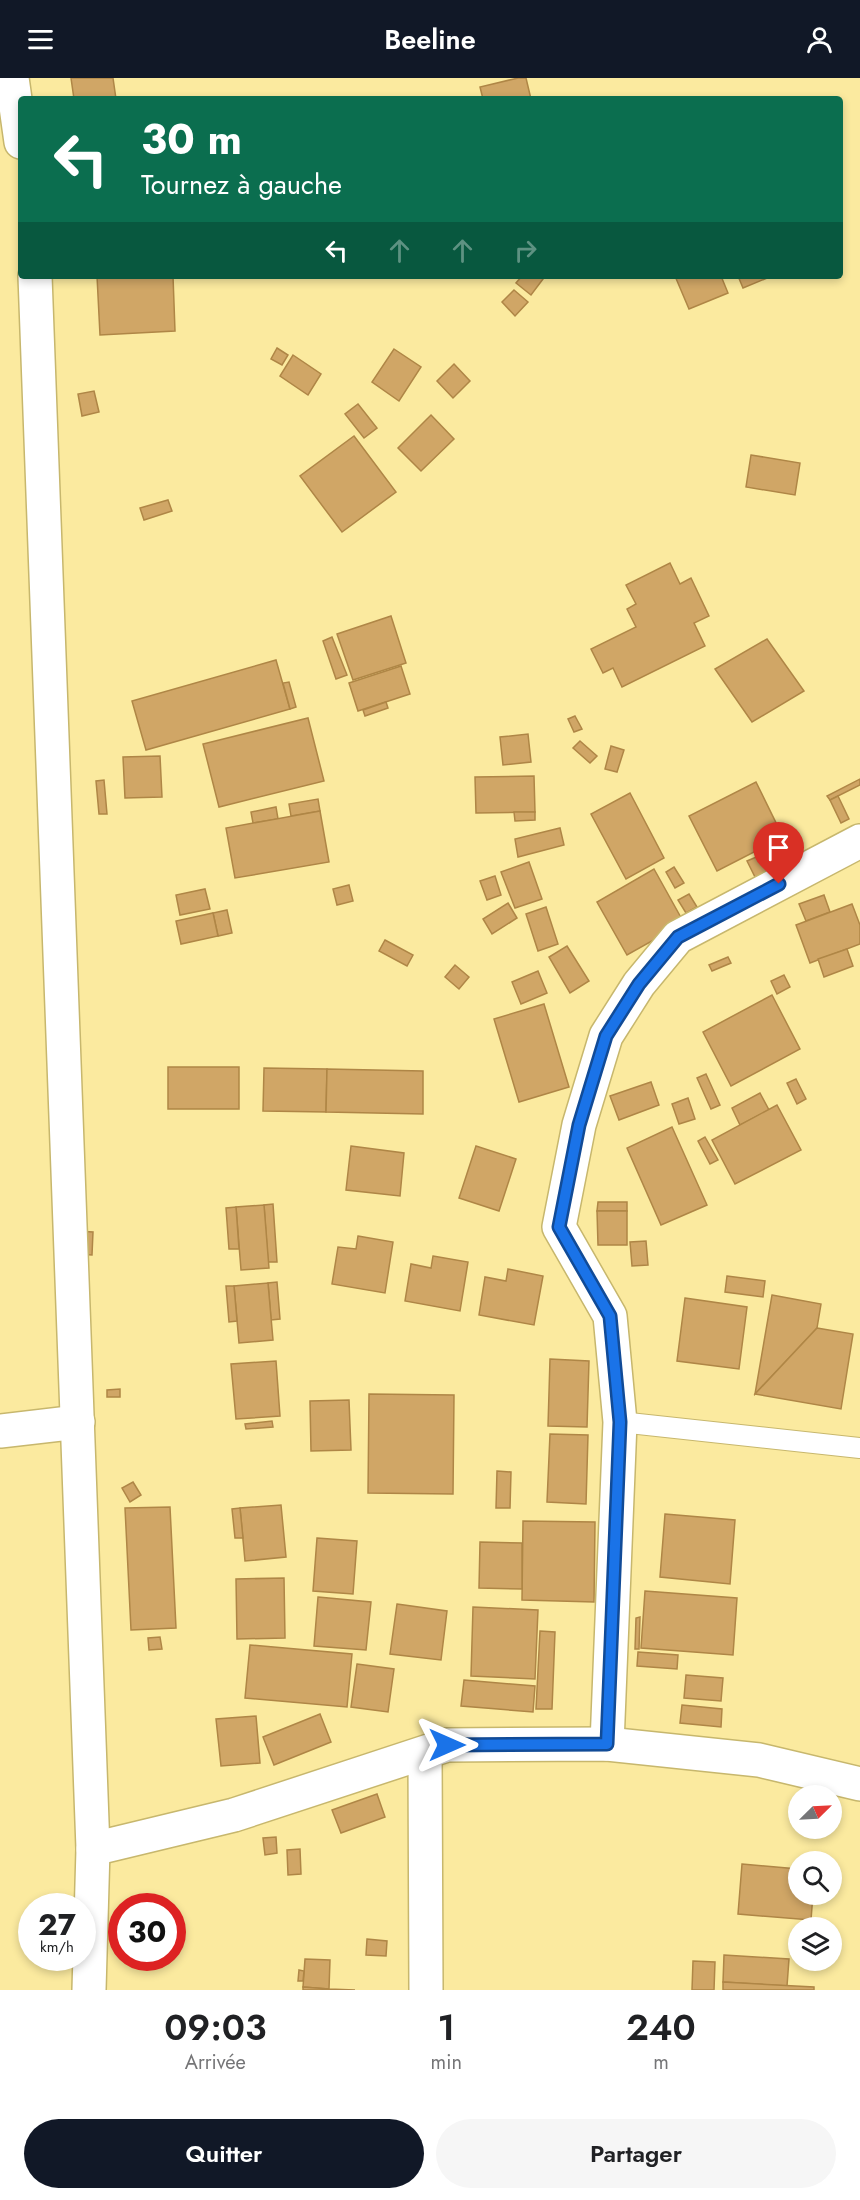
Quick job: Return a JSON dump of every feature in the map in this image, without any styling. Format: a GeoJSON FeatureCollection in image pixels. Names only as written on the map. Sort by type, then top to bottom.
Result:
{"type":"FeatureCollection","features":[{"type":"Feature","properties":{"kind":"street"},"geometry":{"type":"LineString","coordinates":[[12,78],[18,121]]}},
{"type":"Feature","properties":{"kind":"street"},"geometry":{"type":"LineString","coordinates":[[35,279],[93,1849],[89,1990]]}},
{"type":"Feature","properties":{"kind":"street"},"geometry":{"type":"LineString","coordinates":[[607,1744],[620,1422],[610,1316],[559,1227],[579,1125],[606,1036],[639,984],[678,937],[860,841]]}},
{"type":"Feature","properties":{"kind":"street"},"geometry":{"type":"LineString","coordinates":[[0,1431],[78,1422]]}},
{"type":"Feature","properties":{"kind":"street"},"geometry":{"type":"LineString","coordinates":[[93,1849],[234,1815],[447,1745],[607,1744],[759,1760],[860,1784]]}},
{"type":"Feature","properties":{"kind":"street"},"geometry":{"type":"LineString","coordinates":[[425,1754],[426,1990]]}},
{"type":"Feature","properties":{"kind":"lane"},"geometry":{"type":"LineString","coordinates":[[620,1422],[860,1448]]}},
{"type":"Feature","properties":{"kind":"building"},"geometry":{"type":"Polygon","coordinates":[[[71,78],[113,78],[116,96],[74,96],[71,78]]]}},
{"type":"Feature","properties":{"kind":"building"},"geometry":{"type":"Polygon","coordinates":[[[526,78],[530,96],[482,96],[480,87],[526,78]]]}},
{"type":"Feature","properties":{"kind":"building"},"geometry":{"type":"Polygon","coordinates":[[[97,279],[173,279],[175,331],[100,335],[97,279]]]}},
{"type":"Feature","properties":{"kind":"building"},"geometry":{"type":"Polygon","coordinates":[[[519,279],[543,279],[531,295],[516,283],[519,279]]]}},
{"type":"Feature","properties":{"kind":"building"},"geometry":{"type":"Polygon","coordinates":[[[676,279],[722,279],[728,293],[689,309],[676,279]]]}},
{"type":"Feature","properties":{"kind":"building"},"geometry":{"type":"Polygon","coordinates":[[[739,279],[765,279],[743,288],[739,279]]]}},
{"type":"Feature","properties":{"kind":"building"},"geometry":{"type":"Polygon","coordinates":[[[514,290],[528,302],[515,316],[502,302],[514,290]]]}},
{"type":"Feature","properties":{"kind":"building"},"geometry":{"type":"Polygon","coordinates":[[[277,348],[288,355],[282,365],[271,359],[277,348]]]}},
{"type":"Feature","properties":{"kind":"building"},"geometry":{"type":"Polygon","coordinates":[[[394,349],[421,367],[399,401],[372,382],[394,349]]]}},
{"type":"Feature","properties":{"kind":"building"},"geometry":{"type":"Polygon","coordinates":[[[293,355],[321,374],[308,395],[280,376],[293,355]]]}},
{"type":"Feature","properties":{"kind":"building"},"geometry":{"type":"Polygon","coordinates":[[[454,364],[470,381],[453,398],[437,381],[454,364]]]}},
{"type":"Feature","properties":{"kind":"building"},"geometry":{"type":"Polygon","coordinates":[[[94,391],[99,412],[82,416],[78,394],[94,391]]]}},
{"type":"Feature","properties":{"kind":"building"},"geometry":{"type":"Polygon","coordinates":[[[358,404],[377,428],[364,438],[345,414],[358,404]]]}},
{"type":"Feature","properties":{"kind":"building"},"geometry":{"type":"Polygon","coordinates":[[[431,415],[454,439],[421,471],[398,448],[431,415]]]}},
{"type":"Feature","properties":{"kind":"building"},"geometry":{"type":"Polygon","coordinates":[[[354,436],[396,492],[342,532],[300,476],[354,436]]]}},
{"type":"Feature","properties":{"kind":"building"},"geometry":{"type":"Polygon","coordinates":[[[751,455],[800,463],[795,495],[746,487],[751,455]]]}},
{"type":"Feature","properties":{"kind":"building"},"geometry":{"type":"Polygon","coordinates":[[[168,500],[172,511],[144,520],[140,508],[168,500]]]}},
{"type":"Feature","properties":{"kind":"building"},"geometry":{"type":"Polygon","coordinates":[[[670,563],[680,584],[691,578],[709,616],[694,623],[705,646],[622,687],[613,668],[603,673],[591,649],[636,627],[627,609],[636,604],[626,585],[670,563]]]}},
{"type":"Feature","properties":{"kind":"building"},"geometry":{"type":"Polygon","coordinates":[[[391,616],[406,663],[353,680],[337,634],[391,616]]]}},
{"type":"Feature","properties":{"kind":"building"},"geometry":{"type":"Polygon","coordinates":[[[332,637],[347,675],[336,679],[323,641],[332,637]]]}},
{"type":"Feature","properties":{"kind":"building"},"geometry":{"type":"Polygon","coordinates":[[[767,639],[804,691],[752,722],[715,669],[767,639]]]}},
{"type":"Feature","properties":{"kind":"building"},"geometry":{"type":"Polygon","coordinates":[[[276,660],[290,709],[146,750],[132,701],[276,660]]]}},
{"type":"Feature","properties":{"kind":"building"},"geometry":{"type":"Polygon","coordinates":[[[401,666],[410,694],[358,711],[349,683],[401,666]]]}},
{"type":"Feature","properties":{"kind":"building"},"geometry":{"type":"Polygon","coordinates":[[[289,682],[296,707],[290,709],[283,683],[289,682]]]}},
{"type":"Feature","properties":{"kind":"building"},"geometry":{"type":"Polygon","coordinates":[[[386,702],[388,708],[365,716],[363,710],[386,702]]]}},
{"type":"Feature","properties":{"kind":"building"},"geometry":{"type":"Polygon","coordinates":[[[575,716],[582,729],[574,732],[568,719],[575,716]]]}},
{"type":"Feature","properties":{"kind":"building"},"geometry":{"type":"Polygon","coordinates":[[[308,718],[324,781],[219,807],[203,744],[308,718]]]}},
{"type":"Feature","properties":{"kind":"building"},"geometry":{"type":"Polygon","coordinates":[[[528,734],[531,762],[503,765],[500,737],[528,734]]]}},
{"type":"Feature","properties":{"kind":"building"},"geometry":{"type":"Polygon","coordinates":[[[580,741],[597,756],[590,763],[573,748],[580,741]]]}},
{"type":"Feature","properties":{"kind":"building"},"geometry":{"type":"Polygon","coordinates":[[[611,746],[624,750],[617,772],[605,769],[611,746]]]}},
{"type":"Feature","properties":{"kind":"building"},"geometry":{"type":"Polygon","coordinates":[[[160,756],[162,797],[125,798],[123,757],[160,756]]]}},
{"type":"Feature","properties":{"kind":"building"},"geometry":{"type":"Polygon","coordinates":[[[534,776],[535,812],[476,813],[475,777],[534,776]]]}},
{"type":"Feature","properties":{"kind":"building"},"geometry":{"type":"Polygon","coordinates":[[[860,779],[860,785],[830,800],[827,796],[860,779]]]}},
{"type":"Feature","properties":{"kind":"building"},"geometry":{"type":"Polygon","coordinates":[[[104,780],[107,814],[99,814],[96,781],[104,780]]]}},
{"type":"Feature","properties":{"kind":"building"},"geometry":{"type":"Polygon","coordinates":[[[756,782],[783,837],[717,871],[689,816],[756,782]]]}},
{"type":"Feature","properties":{"kind":"building"},"geometry":{"type":"Polygon","coordinates":[[[630,793],[664,858],[626,879],[591,814],[630,793]]]}},
{"type":"Feature","properties":{"kind":"building"},"geometry":{"type":"Polygon","coordinates":[[[838,796],[849,819],[841,823],[830,800],[838,796]]]}},
{"type":"Feature","properties":{"kind":"building"},"geometry":{"type":"Polygon","coordinates":[[[318,799],[320,811],[291,816],[289,804],[318,799]]]}},
{"type":"Feature","properties":{"kind":"building"},"geometry":{"type":"Polygon","coordinates":[[[276,807],[278,819],[253,823],[251,812],[276,807]]]}},
{"type":"Feature","properties":{"kind":"building"},"geometry":{"type":"Polygon","coordinates":[[[320,811],[329,862],[235,878],[226,828],[320,811]]]}},
{"type":"Feature","properties":{"kind":"building"},"geometry":{"type":"Polygon","coordinates":[[[514,812],[535,812],[535,820],[515,821],[514,812]]]}},
{"type":"Feature","properties":{"kind":"building"},"geometry":{"type":"Polygon","coordinates":[[[560,828],[564,845],[518,857],[515,839],[560,828]]]}},
{"type":"Feature","properties":{"kind":"building"},"geometry":{"type":"Polygon","coordinates":[[[768,852],[776,870],[756,879],[747,861],[768,852]]]}},
{"type":"Feature","properties":{"kind":"building"},"geometry":{"type":"Polygon","coordinates":[[[529,862],[542,899],[515,908],[501,872],[529,862]]]}},
{"type":"Feature","properties":{"kind":"building"},"geometry":{"type":"Polygon","coordinates":[[[674,867],[684,883],[675,888],[666,872],[674,867]]]}},
{"type":"Feature","properties":{"kind":"building"},"geometry":{"type":"Polygon","coordinates":[[[654,869],[684,923],[627,955],[597,902],[654,869]]]}},
{"type":"Feature","properties":{"kind":"building"},"geometry":{"type":"Polygon","coordinates":[[[495,876],[501,895],[487,900],[480,881],[495,876]]]}},
{"type":"Feature","properties":{"kind":"building"},"geometry":{"type":"Polygon","coordinates":[[[349,885],[353,901],[337,905],[333,889],[349,885]]]}},
{"type":"Feature","properties":{"kind":"building"},"geometry":{"type":"Polygon","coordinates":[[[205,889],[210,909],[180,915],[176,895],[205,889]]]}},
{"type":"Feature","properties":{"kind":"building"},"geometry":{"type":"Polygon","coordinates":[[[689,894],[697,907],[686,913],[678,900],[689,894]]]}},
{"type":"Feature","properties":{"kind":"building"},"geometry":{"type":"Polygon","coordinates":[[[824,895],[830,912],[806,921],[799,904],[824,895]]]}},
{"type":"Feature","properties":{"kind":"building"},"geometry":{"type":"Polygon","coordinates":[[[508,903],[517,918],[492,934],[483,919],[508,903]]]}},
{"type":"Feature","properties":{"kind":"building"},"geometry":{"type":"Polygon","coordinates":[[[852,904],[860,925],[860,944],[810,963],[796,925],[852,904]]]}},
{"type":"Feature","properties":{"kind":"building"},"geometry":{"type":"Polygon","coordinates":[[[546,907],[558,944],[538,951],[526,914],[546,907]]]}},
{"type":"Feature","properties":{"kind":"building"},"geometry":{"type":"Polygon","coordinates":[[[227,910],[232,933],[218,936],[213,913],[227,910]]]}},
{"type":"Feature","properties":{"kind":"building"},"geometry":{"type":"Polygon","coordinates":[[[213,913],[218,936],[181,944],[176,921],[213,913]]]}},
{"type":"Feature","properties":{"kind":"building"},"geometry":{"type":"Polygon","coordinates":[[[385,940],[413,955],[407,966],[379,951],[385,940]]]}},
{"type":"Feature","properties":{"kind":"building"},"geometry":{"type":"Polygon","coordinates":[[[567,946],[589,981],[570,993],[549,957],[567,946]]]}},
{"type":"Feature","properties":{"kind":"building"},"geometry":{"type":"Polygon","coordinates":[[[847,949],[853,966],[824,977],[818,959],[847,949]]]}},
{"type":"Feature","properties":{"kind":"building"},"geometry":{"type":"Polygon","coordinates":[[[728,957],[731,963],[712,971],[709,965],[728,957]]]}},
{"type":"Feature","properties":{"kind":"building"},"geometry":{"type":"Polygon","coordinates":[[[455,965],[469,977],[459,989],[445,977],[455,965]]]}},
{"type":"Feature","properties":{"kind":"building"},"geometry":{"type":"Polygon","coordinates":[[[538,971],[547,993],[521,1004],[512,982],[538,971]]]}},
{"type":"Feature","properties":{"kind":"building"},"geometry":{"type":"Polygon","coordinates":[[[784,975],[790,987],[777,994],[771,981],[784,975]]]}},
{"type":"Feature","properties":{"kind":"building"},"geometry":{"type":"Polygon","coordinates":[[[772,995],[800,1049],[731,1086],[703,1032],[772,995]]]}},
{"type":"Feature","properties":{"kind":"building"},"geometry":{"type":"Polygon","coordinates":[[[544,1004],[569,1087],[519,1102],[494,1019],[544,1004]]]}},
{"type":"Feature","properties":{"kind":"building"},"geometry":{"type":"Polygon","coordinates":[[[168,1067],[239,1067],[239,1109],[168,1109],[168,1067]]]}},
{"type":"Feature","properties":{"kind":"building"},"geometry":{"type":"Polygon","coordinates":[[[264,1068],[327,1069],[326,1112],[263,1111],[264,1068]]]}},
{"type":"Feature","properties":{"kind":"building"},"geometry":{"type":"Polygon","coordinates":[[[327,1069],[423,1071],[423,1114],[326,1112],[327,1069]]]}},
{"type":"Feature","properties":{"kind":"building"},"geometry":{"type":"Polygon","coordinates":[[[706,1074],[720,1105],[711,1109],[697,1078],[706,1074]]]}},
{"type":"Feature","properties":{"kind":"building"},"geometry":{"type":"Polygon","coordinates":[[[796,1079],[806,1099],[797,1104],[787,1083],[796,1079]]]}},
{"type":"Feature","properties":{"kind":"building"},"geometry":{"type":"Polygon","coordinates":[[[651,1082],[659,1105],[619,1120],[610,1096],[651,1082]]]}},
{"type":"Feature","properties":{"kind":"building"},"geometry":{"type":"Polygon","coordinates":[[[760,1093],[769,1110],[740,1125],[732,1108],[760,1093]]]}},
{"type":"Feature","properties":{"kind":"building"},"geometry":{"type":"Polygon","coordinates":[[[688,1098],[695,1119],[679,1124],[672,1104],[688,1098]]]}},
{"type":"Feature","properties":{"kind":"building"},"geometry":{"type":"Polygon","coordinates":[[[777,1105],[801,1150],[735,1184],[712,1140],[777,1105]]]}},
{"type":"Feature","properties":{"kind":"building"},"geometry":{"type":"Polygon","coordinates":[[[672,1127],[707,1205],[661,1225],[627,1148],[672,1127]]]}},
{"type":"Feature","properties":{"kind":"building"},"geometry":{"type":"Polygon","coordinates":[[[705,1137],[718,1160],[710,1164],[698,1141],[705,1137]]]}},
{"type":"Feature","properties":{"kind":"building"},"geometry":{"type":"Polygon","coordinates":[[[351,1146],[404,1153],[400,1196],[346,1190],[351,1146]]]}},
{"type":"Feature","properties":{"kind":"building"},"geometry":{"type":"Polygon","coordinates":[[[476,1146],[516,1159],[499,1211],[459,1198],[476,1146]]]}},
{"type":"Feature","properties":{"kind":"building"},"geometry":{"type":"Polygon","coordinates":[[[598,1202],[627,1202],[627,1211],[597,1211],[598,1202]]]}},
{"type":"Feature","properties":{"kind":"building"},"geometry":{"type":"Polygon","coordinates":[[[273,1204],[277,1262],[268,1262],[264,1205],[273,1204]]]}},
{"type":"Feature","properties":{"kind":"building"},"geometry":{"type":"Polygon","coordinates":[[[264,1205],[269,1268],[241,1270],[236,1207],[264,1205]]]}},
{"type":"Feature","properties":{"kind":"building"},"geometry":{"type":"Polygon","coordinates":[[[236,1207],[239,1249],[229,1249],[226,1208],[236,1207]]]}},
{"type":"Feature","properties":{"kind":"building"},"geometry":{"type":"Polygon","coordinates":[[[597,1211],[627,1211],[627,1245],[598,1245],[597,1211]]]}},
{"type":"Feature","properties":{"kind":"building"},"geometry":{"type":"Polygon","coordinates":[[[75,1231],[93,1232],[92,1255],[75,1254],[75,1231]]]}},
{"type":"Feature","properties":{"kind":"building"},"geometry":{"type":"Polygon","coordinates":[[[358,1236],[393,1242],[385,1293],[332,1284],[338,1247],[356,1249],[358,1236]]]}},
{"type":"Feature","properties":{"kind":"building"},"geometry":{"type":"Polygon","coordinates":[[[646,1241],[648,1265],[632,1266],[630,1242],[646,1241]]]}},
{"type":"Feature","properties":{"kind":"building"},"geometry":{"type":"Polygon","coordinates":[[[433,1256],[468,1262],[460,1311],[405,1301],[411,1264],[431,1268],[433,1256]]]}},
{"type":"Feature","properties":{"kind":"building"},"geometry":{"type":"Polygon","coordinates":[[[508,1269],[543,1276],[534,1325],[479,1315],[485,1277],[506,1281],[508,1269]]]}},
{"type":"Feature","properties":{"kind":"building"},"geometry":{"type":"Polygon","coordinates":[[[727,1276],[765,1281],[763,1297],[725,1292],[727,1276]]]}},
{"type":"Feature","properties":{"kind":"building"},"geometry":{"type":"Polygon","coordinates":[[[277,1282],[280,1319],[271,1320],[268,1283],[277,1282]]]}},
{"type":"Feature","properties":{"kind":"building"},"geometry":{"type":"Polygon","coordinates":[[[268,1283],[273,1340],[239,1343],[234,1286],[268,1283]]]}},
{"type":"Feature","properties":{"kind":"building"},"geometry":{"type":"Polygon","coordinates":[[[226,1286],[234,1286],[237,1321],[229,1322],[226,1286]]]}},
{"type":"Feature","properties":{"kind":"building"},"geometry":{"type":"Polygon","coordinates":[[[772,1295],[821,1304],[817,1328],[755,1394],[772,1295]]]}},
{"type":"Feature","properties":{"kind":"building"},"geometry":{"type":"Polygon","coordinates":[[[685,1298],[747,1307],[739,1369],[677,1361],[685,1298]]]}},
{"type":"Feature","properties":{"kind":"building"},"geometry":{"type":"Polygon","coordinates":[[[817,1328],[853,1334],[841,1409],[755,1394],[817,1328]]]}},
{"type":"Feature","properties":{"kind":"building"},"geometry":{"type":"Polygon","coordinates":[[[550,1359],[589,1361],[587,1427],[548,1426],[550,1359]]]}},
{"type":"Feature","properties":{"kind":"building"},"geometry":{"type":"Polygon","coordinates":[[[276,1361],[280,1416],[236,1419],[231,1364],[276,1361]]]}},
{"type":"Feature","properties":{"kind":"building"},"geometry":{"type":"Polygon","coordinates":[[[120,1389],[120,1397],[107,1397],[107,1390],[120,1389]]]}},
{"type":"Feature","properties":{"kind":"building"},"geometry":{"type":"Polygon","coordinates":[[[369,1394],[454,1395],[453,1494],[368,1493],[369,1394]]]}},
{"type":"Feature","properties":{"kind":"building"},"geometry":{"type":"Polygon","coordinates":[[[349,1400],[351,1450],[311,1451],[310,1401],[349,1400]]]}},
{"type":"Feature","properties":{"kind":"building"},"geometry":{"type":"Polygon","coordinates":[[[272,1421],[273,1427],[246,1429],[245,1424],[272,1421]]]}},
{"type":"Feature","properties":{"kind":"building"},"geometry":{"type":"Polygon","coordinates":[[[550,1434],[588,1435],[586,1504],[547,1502],[550,1434]]]}},
{"type":"Feature","properties":{"kind":"building"},"geometry":{"type":"Polygon","coordinates":[[[497,1471],[511,1472],[510,1508],[496,1508],[497,1471]]]}},
{"type":"Feature","properties":{"kind":"building"},"geometry":{"type":"Polygon","coordinates":[[[133,1482],[141,1495],[130,1502],[122,1488],[133,1482]]]}},
{"type":"Feature","properties":{"kind":"building"},"geometry":{"type":"Polygon","coordinates":[[[281,1505],[286,1557],[245,1561],[240,1508],[281,1505]]]}},
{"type":"Feature","properties":{"kind":"building"},"geometry":{"type":"Polygon","coordinates":[[[170,1507],[176,1628],[131,1630],[125,1508],[170,1507]]]}},
{"type":"Feature","properties":{"kind":"building"},"geometry":{"type":"Polygon","coordinates":[[[240,1508],[243,1538],[235,1538],[232,1509],[240,1508]]]}},
{"type":"Feature","properties":{"kind":"building"},"geometry":{"type":"Polygon","coordinates":[[[665,1514],[735,1520],[730,1584],[660,1577],[665,1514]]]}},
{"type":"Feature","properties":{"kind":"building"},"geometry":{"type":"Polygon","coordinates":[[[523,1521],[595,1522],[594,1602],[522,1600],[523,1521]]]}},
{"type":"Feature","properties":{"kind":"building"},"geometry":{"type":"Polygon","coordinates":[[[317,1538],[357,1541],[353,1594],[313,1591],[317,1538]]]}},
{"type":"Feature","properties":{"kind":"building"},"geometry":{"type":"Polygon","coordinates":[[[480,1542],[522,1543],[522,1589],[479,1588],[480,1542]]]}},
{"type":"Feature","properties":{"kind":"building"},"geometry":{"type":"Polygon","coordinates":[[[284,1578],[285,1638],[237,1639],[236,1579],[284,1578]]]}},
{"type":"Feature","properties":{"kind":"building"},"geometry":{"type":"Polygon","coordinates":[[[645,1591],[737,1598],[733,1655],[641,1648],[645,1591]]]}},
{"type":"Feature","properties":{"kind":"building"},"geometry":{"type":"Polygon","coordinates":[[[318,1597],[371,1602],[366,1650],[314,1646],[318,1597]]]}},
{"type":"Feature","properties":{"kind":"building"},"geometry":{"type":"Polygon","coordinates":[[[397,1604],[447,1611],[441,1660],[390,1654],[397,1604]]]}},
{"type":"Feature","properties":{"kind":"building"},"geometry":{"type":"Polygon","coordinates":[[[473,1607],[538,1610],[535,1679],[471,1676],[473,1607]]]}},
{"type":"Feature","properties":{"kind":"building"},"geometry":{"type":"Polygon","coordinates":[[[640,1617],[639,1649],[635,1649],[636,1618],[640,1617]]]}},
{"type":"Feature","properties":{"kind":"building"},"geometry":{"type":"Polygon","coordinates":[[[540,1631],[555,1632],[552,1709],[536,1709],[540,1631]]]}},
{"type":"Feature","properties":{"kind":"building"},"geometry":{"type":"Polygon","coordinates":[[[160,1637],[162,1649],[149,1650],[148,1638],[160,1637]]]}},
{"type":"Feature","properties":{"kind":"building"},"geometry":{"type":"Polygon","coordinates":[[[250,1645],[352,1654],[347,1707],[245,1698],[250,1645]]]}},
{"type":"Feature","properties":{"kind":"building"},"geometry":{"type":"Polygon","coordinates":[[[638,1652],[678,1655],[677,1669],[637,1666],[638,1652]]]}},
{"type":"Feature","properties":{"kind":"building"},"geometry":{"type":"Polygon","coordinates":[[[357,1664],[394,1669],[388,1712],[351,1707],[357,1664]]]}},
{"type":"Feature","properties":{"kind":"building"},"geometry":{"type":"Polygon","coordinates":[[[686,1675],[723,1678],[721,1701],[684,1698],[686,1675]]]}},
{"type":"Feature","properties":{"kind":"building"},"geometry":{"type":"Polygon","coordinates":[[[464,1680],[535,1686],[533,1712],[461,1706],[464,1680]]]}},
{"type":"Feature","properties":{"kind":"building"},"geometry":{"type":"Polygon","coordinates":[[[682,1705],[722,1709],[721,1727],[680,1723],[682,1705]]]}},
{"type":"Feature","properties":{"kind":"building"},"geometry":{"type":"Polygon","coordinates":[[[320,1714],[331,1742],[274,1765],[263,1737],[320,1714]]]}},
{"type":"Feature","properties":{"kind":"building"},"geometry":{"type":"Polygon","coordinates":[[[256,1716],[260,1763],[221,1766],[216,1719],[256,1716]]]}},
{"type":"Feature","properties":{"kind":"building"},"geometry":{"type":"Polygon","coordinates":[[[377,1794],[385,1817],[341,1833],[332,1810],[377,1794]]]}},
{"type":"Feature","properties":{"kind":"building"},"geometry":{"type":"Polygon","coordinates":[[[276,1837],[277,1853],[265,1855],[263,1838],[276,1837]]]}},
{"type":"Feature","properties":{"kind":"building"},"geometry":{"type":"Polygon","coordinates":[[[300,1849],[301,1874],[288,1875],[287,1850],[300,1849]]]}},
{"type":"Feature","properties":{"kind":"building"},"geometry":{"type":"Polygon","coordinates":[[[742,1864],[788,1868],[788,1905],[812,1905],[811,1917],[788,1918],[738,1914],[742,1864]]]}},
{"type":"Feature","properties":{"kind":"building"},"geometry":{"type":"Polygon","coordinates":[[[367,1939],[387,1941],[386,1956],[366,1955],[367,1939]]]}},
{"type":"Feature","properties":{"kind":"building"},"geometry":{"type":"Polygon","coordinates":[[[724,1955],[788,1959],[787,1986],[723,1982],[724,1955]]]}},
{"type":"Feature","properties":{"kind":"building"},"geometry":{"type":"Polygon","coordinates":[[[305,1959],[330,1960],[329,1989],[303,1987],[305,1959]]]}},
{"type":"Feature","properties":{"kind":"building"},"geometry":{"type":"Polygon","coordinates":[[[693,1961],[715,1962],[714,1990],[692,1990],[693,1961]]]}},
{"type":"Feature","properties":{"kind":"building"},"geometry":{"type":"Polygon","coordinates":[[[299,1970],[304,1971],[303,1981],[298,1981],[299,1970]]]}},
{"type":"Feature","properties":{"kind":"building"},"geometry":{"type":"Polygon","coordinates":[[[723,1982],[814,1987],[814,1990],[723,1990],[723,1982]]]}},
{"type":"Feature","properties":{"kind":"building"},"geometry":{"type":"Polygon","coordinates":[[[303,1987],[329,1989],[355,1990],[303,1990],[303,1987]]]}},
{"type":"Feature","properties":{"kind":"route"},"geometry":{"type":"LineString","coordinates":[[447,1745],[607,1744],[620,1422],[610,1316],[559,1227],[579,1125],[606,1036],[639,984],[665,952],[678,937],[779,884]]}}]}
